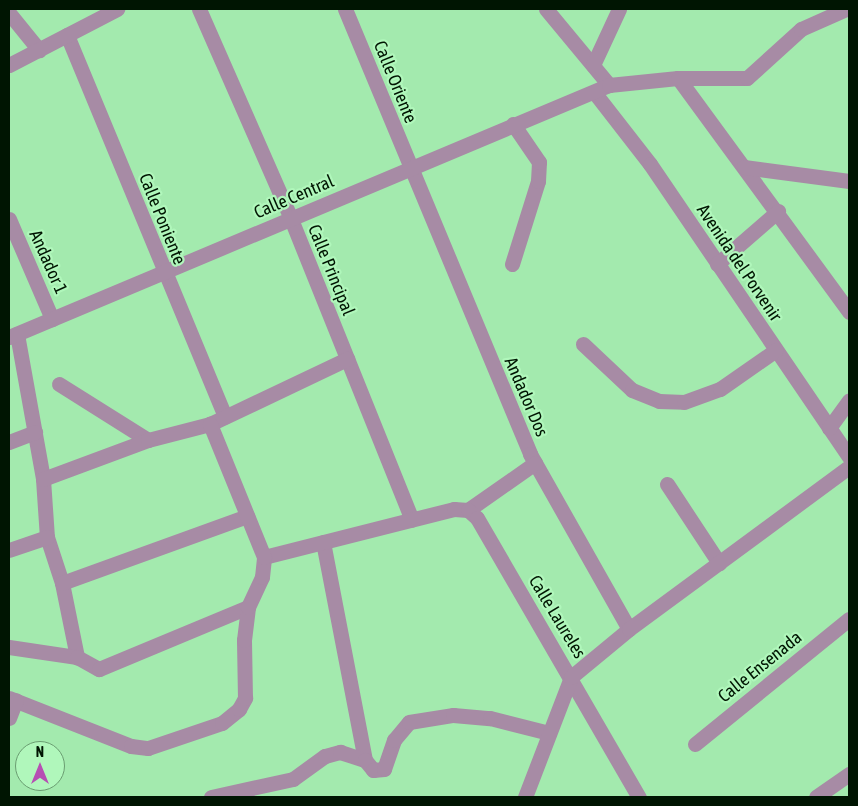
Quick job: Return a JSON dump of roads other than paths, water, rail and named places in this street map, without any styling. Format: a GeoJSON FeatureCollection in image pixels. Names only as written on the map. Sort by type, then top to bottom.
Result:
{"type":"FeatureCollection","features":[{"type":"Feature","properties":{"kind":"street"},"geometry":{"type":"LineString","coordinates":[[9,65],[116,9]]}},
{"type":"Feature","properties":{"kind":"street","name":"Calle Principal"},"geometry":{"type":"LineString","coordinates":[[199,9],[291,219],[412,520]]}},
{"type":"Feature","properties":{"kind":"street","name":"Calle Oriente"},"geometry":{"type":"LineString","coordinates":[[345,9],[410,169]]}},
{"type":"Feature","properties":{"kind":"street"},"geometry":{"type":"LineString","coordinates":[[546,9],[610,85]]}},
{"type":"Feature","properties":{"kind":"street"},"geometry":{"type":"LineString","coordinates":[[593,65],[618,9]]}},
{"type":"Feature","properties":{"kind":"street","name":"Calle Central"},"geometry":{"type":"LineString","coordinates":[[13,336],[513,124],[610,85],[678,78],[747,78],[801,29],[846,9]]}},
{"type":"Feature","properties":{"kind":"street"},"geometry":{"type":"LineString","coordinates":[[9,13],[39,50]]}},
{"type":"Feature","properties":{"kind":"street","name":"Calle Poniente"},"geometry":{"type":"LineString","coordinates":[[67,35],[163,272],[225,417]]}},
{"type":"Feature","properties":{"kind":"street"},"geometry":{"type":"LineString","coordinates":[[678,78],[778,211],[849,312]]}},
{"type":"Feature","properties":{"kind":"street","name":"Avenida del Porvenir"},"geometry":{"type":"LineString","coordinates":[[594,92],[650,164],[849,457]]}},
{"type":"Feature","properties":{"kind":"street"},"geometry":{"type":"LineString","coordinates":[[512,264],[538,181],[539,162],[513,124]]}},
{"type":"Feature","properties":{"kind":"street"},"geometry":{"type":"LineString","coordinates":[[744,167],[849,181]]}},
{"type":"Feature","properties":{"kind":"street","name":"Andador Dos"},"geometry":{"type":"LineString","coordinates":[[410,169],[535,463],[629,630]]}},
{"type":"Feature","properties":{"kind":"street"},"geometry":{"type":"LineString","coordinates":[[718,264],[778,211]]}},
{"type":"Feature","properties":{"kind":"street","name":"Andador 1"},"geometry":{"type":"LineString","coordinates":[[9,219],[52,319]]}},
{"type":"Feature","properties":{"kind":"street"},"geometry":{"type":"LineString","coordinates":[[13,336],[35,432],[43,479],[47,537],[62,584],[78,657]]}},
{"type":"Feature","properties":{"kind":"street"},"geometry":{"type":"LineString","coordinates":[[583,344],[632,390],[658,401],[684,402],[720,389],[776,350]]}},
{"type":"Feature","properties":{"kind":"street"},"geometry":{"type":"LineString","coordinates":[[43,479],[148,440],[210,424],[347,359]]}},
{"type":"Feature","properties":{"kind":"street"},"geometry":{"type":"LineString","coordinates":[[59,384],[148,440]]}},
{"type":"Feature","properties":{"kind":"street"},"geometry":{"type":"LineString","coordinates":[[829,428],[849,400]]}},
{"type":"Feature","properties":{"kind":"street"},"geometry":{"type":"LineString","coordinates":[[9,718],[12,699],[131,746],[148,748],[222,723],[239,709],[245,698],[244,640],[248,607],[262,577],[264,557],[210,424]]}},
{"type":"Feature","properties":{"kind":"street"},"geometry":{"type":"LineString","coordinates":[[9,442],[35,432]]}},
{"type":"Feature","properties":{"kind":"street"},"geometry":{"type":"LineString","coordinates":[[264,557],[454,509],[468,510],[535,463]]}},
{"type":"Feature","properties":{"kind":"street","name":"Calle Laureles"},"geometry":{"type":"LineString","coordinates":[[468,510],[477,518],[571,677],[629,630],[849,467]]}},
{"type":"Feature","properties":{"kind":"street"},"geometry":{"type":"LineString","coordinates":[[667,484],[719,563]]}},
{"type":"Feature","properties":{"kind":"street"},"geometry":{"type":"LineString","coordinates":[[62,584],[247,516]]}},
{"type":"Feature","properties":{"kind":"street"},"geometry":{"type":"LineString","coordinates":[[9,550],[47,537]]}},
{"type":"Feature","properties":{"kind":"street"},"geometry":{"type":"LineString","coordinates":[[323,542],[364,760]]}},
{"type":"Feature","properties":{"kind":"street"},"geometry":{"type":"LineString","coordinates":[[9,646],[78,657],[99,669],[248,607]]}},
{"type":"Feature","properties":{"kind":"street","name":"Calle Ensenada"},"geometry":{"type":"LineString","coordinates":[[695,744],[849,619]]}},
{"type":"Feature","properties":{"kind":"street"},"geometry":{"type":"LineString","coordinates":[[525,797],[571,677]]}},
{"type":"Feature","properties":{"kind":"street"},"geometry":{"type":"LineString","coordinates":[[571,677],[639,797]]}},
{"type":"Feature","properties":{"kind":"street"},"geometry":{"type":"LineString","coordinates":[[211,797],[293,779],[325,756],[340,752],[364,760],[373,770],[384,769],[394,740],[409,722],[453,715],[490,718],[549,733]]}},
{"type":"Feature","properties":{"kind":"street"},"geometry":{"type":"LineString","coordinates":[[816,797],[849,774]]}}]}
